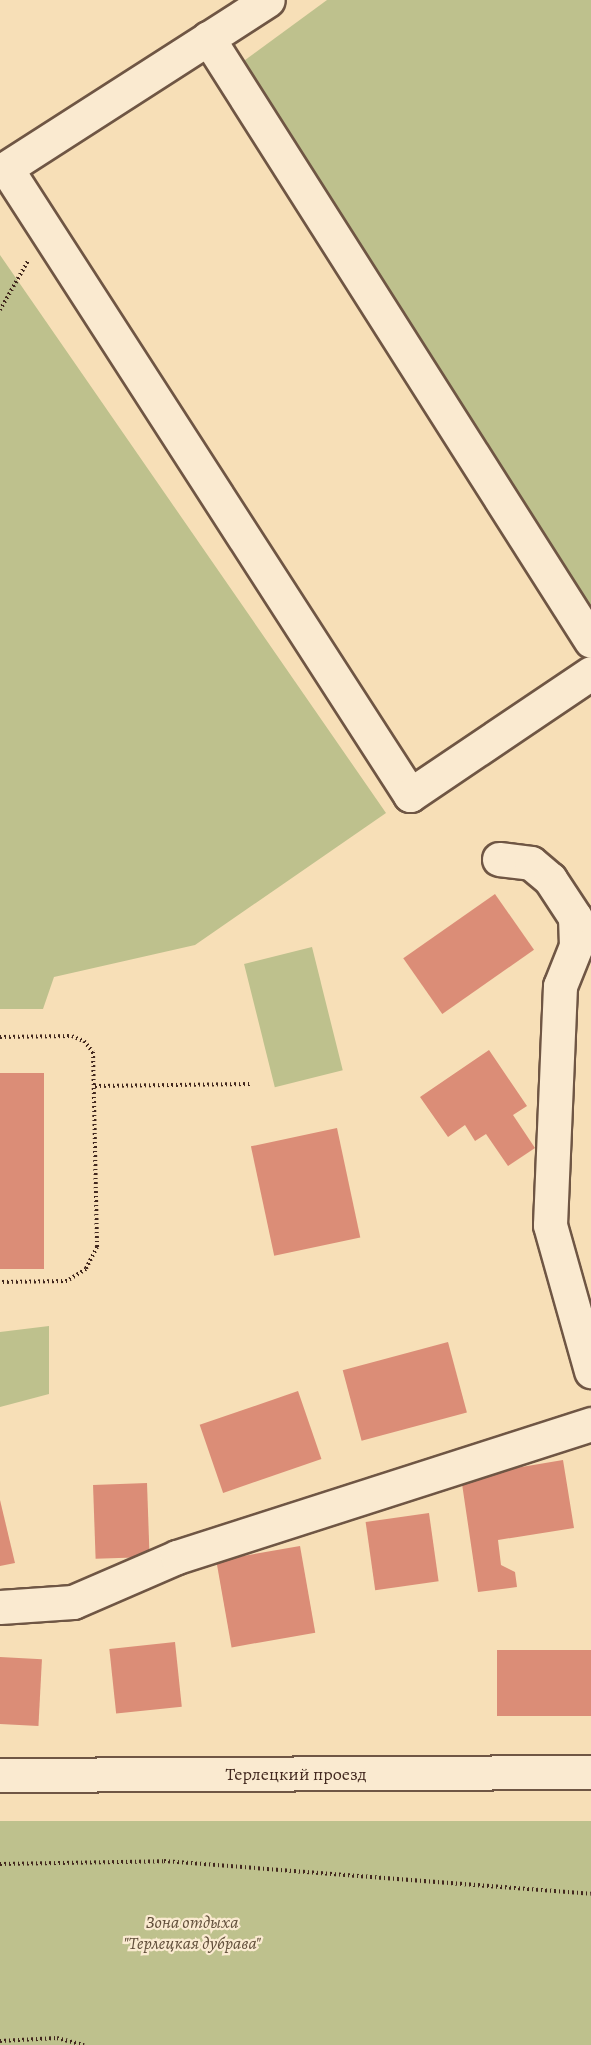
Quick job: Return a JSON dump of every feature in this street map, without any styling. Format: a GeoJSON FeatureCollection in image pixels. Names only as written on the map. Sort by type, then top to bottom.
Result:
{"type":"FeatureCollection","features":[{"type":"Feature","properties":{"kind":"street"},"geometry":{"type":"LineString","coordinates":[[268,0],[3,170],[410,795],[591,673]]}},
{"type":"Feature","properties":{"kind":"street"},"geometry":{"type":"LineString","coordinates":[[208,38],[591,641]]}},
{"type":"Feature","properties":{"kind":"street"},"geometry":{"type":"LineString","coordinates":[[499,859],[531,863],[550,879],[575,917],[576,946],[560,986],[550,1226],[591,1371]]}},
{"type":"Feature","properties":{"kind":"street"},"geometry":{"type":"LineString","coordinates":[[0,1607],[73,1602],[177,1557],[591,1424]]}},
{"type":"Feature","properties":{"kind":"street","name":"Терлецкий проезд"},"geometry":{"type":"LineString","coordinates":[[0,1775],[591,1772]]}},
{"type":"Feature","properties":{"kind":"path"},"geometry":{"type":"LineString","coordinates":[[0,1037],[72,1036],[84,1041],[93,1052],[97,1247],[92,1260],[67,1281],[0,1282]]}},
{"type":"Feature","properties":{"kind":"path"},"geometry":{"type":"LineString","coordinates":[[95,1086],[250,1084]]}},
{"type":"Feature","properties":{"kind":"path"},"geometry":{"type":"LineString","coordinates":[[0,1864],[165,1861],[591,1894]]}},
{"type":"Feature","properties":{"kind":"path"},"geometry":{"type":"LineString","coordinates":[[0,2041],[57,2038],[84,2045]]}},
{"type":"Feature","properties":{"kind":"green space"},"geometry":{"type":"Polygon","coordinates":[[[327,0],[591,0],[591,608],[237,66],[327,0]]]}},
{"type":"Feature","properties":{"kind":"green space"},"geometry":{"type":"Polygon","coordinates":[[[0,255],[386,813],[195,945],[54,977],[43,1009],[0,1009],[0,255]]]}},
{"type":"Feature","properties":{"kind":"green space"},"geometry":{"type":"Polygon","coordinates":[[[312,947],[343,1070],[275,1087],[244,964],[312,947]]]}},
{"type":"Feature","properties":{"kind":"green space"},"geometry":{"type":"Polygon","coordinates":[[[49,1326],[49,1394],[0,1407],[0,1332],[49,1326]]]}},
{"type":"Feature","properties":{"kind":"green space","name":"Зона отдыха \"Терлецкая дубрава\""},"geometry":{"type":"Polygon","coordinates":[[[0,1821],[591,1821],[591,2045],[0,2045],[0,1821]]]}},
{"type":"Feature","properties":{"kind":"building"},"geometry":{"type":"Polygon","coordinates":[[[495,894],[534,950],[442,1014],[403,958],[495,894]]]}},
{"type":"Feature","properties":{"kind":"building"},"geometry":{"type":"Polygon","coordinates":[[[489,1050],[527,1106],[513,1115],[535,1148],[508,1166],[486,1134],[475,1141],[465,1125],[448,1137],[420,1097],[489,1050]]]}},
{"type":"Feature","properties":{"kind":"building"},"geometry":{"type":"Polygon","coordinates":[[[0,1073],[44,1073],[44,1269],[0,1269],[0,1073]]]}},
{"type":"Feature","properties":{"kind":"building"},"geometry":{"type":"Polygon","coordinates":[[[337,1128],[360,1238],[274,1256],[251,1146],[337,1128]]]}},
{"type":"Feature","properties":{"kind":"building"},"geometry":{"type":"Polygon","coordinates":[[[448,1342],[467,1413],[362,1441],[343,1370],[448,1342]]]}},
{"type":"Feature","properties":{"kind":"building"},"geometry":{"type":"Polygon","coordinates":[[[298,1391],[321,1459],[223,1493],[200,1425],[298,1391]]]}},
{"type":"Feature","properties":{"kind":"building"},"geometry":{"type":"Polygon","coordinates":[[[563,1460],[574,1528],[498,1540],[501,1565],[515,1572],[517,1587],[478,1592],[461,1477],[563,1460]]]}},
{"type":"Feature","properties":{"kind":"building"},"geometry":{"type":"Polygon","coordinates":[[[147,1483],[150,1557],[96,1559],[93,1485],[147,1483]]]}},
{"type":"Feature","properties":{"kind":"building"},"geometry":{"type":"Polygon","coordinates":[[[0,1500],[15,1563],[0,1566],[0,1500]]]}},
{"type":"Feature","properties":{"kind":"building"},"geometry":{"type":"Polygon","coordinates":[[[429,1513],[439,1581],[375,1590],[366,1522],[429,1513]]]}},
{"type":"Feature","properties":{"kind":"building"},"geometry":{"type":"Polygon","coordinates":[[[300,1546],[315,1633],[232,1647],[216,1561],[300,1546]]]}},
{"type":"Feature","properties":{"kind":"building"},"geometry":{"type":"Polygon","coordinates":[[[175,1642],[182,1707],[116,1714],[109,1649],[175,1642]]]}},
{"type":"Feature","properties":{"kind":"building"},"geometry":{"type":"Polygon","coordinates":[[[497,1650],[591,1650],[591,1716],[497,1716],[497,1650]]]}},
{"type":"Feature","properties":{"kind":"building"},"geometry":{"type":"Polygon","coordinates":[[[0,1657],[42,1659],[38,1726],[0,1724],[0,1657]]]}}]}
